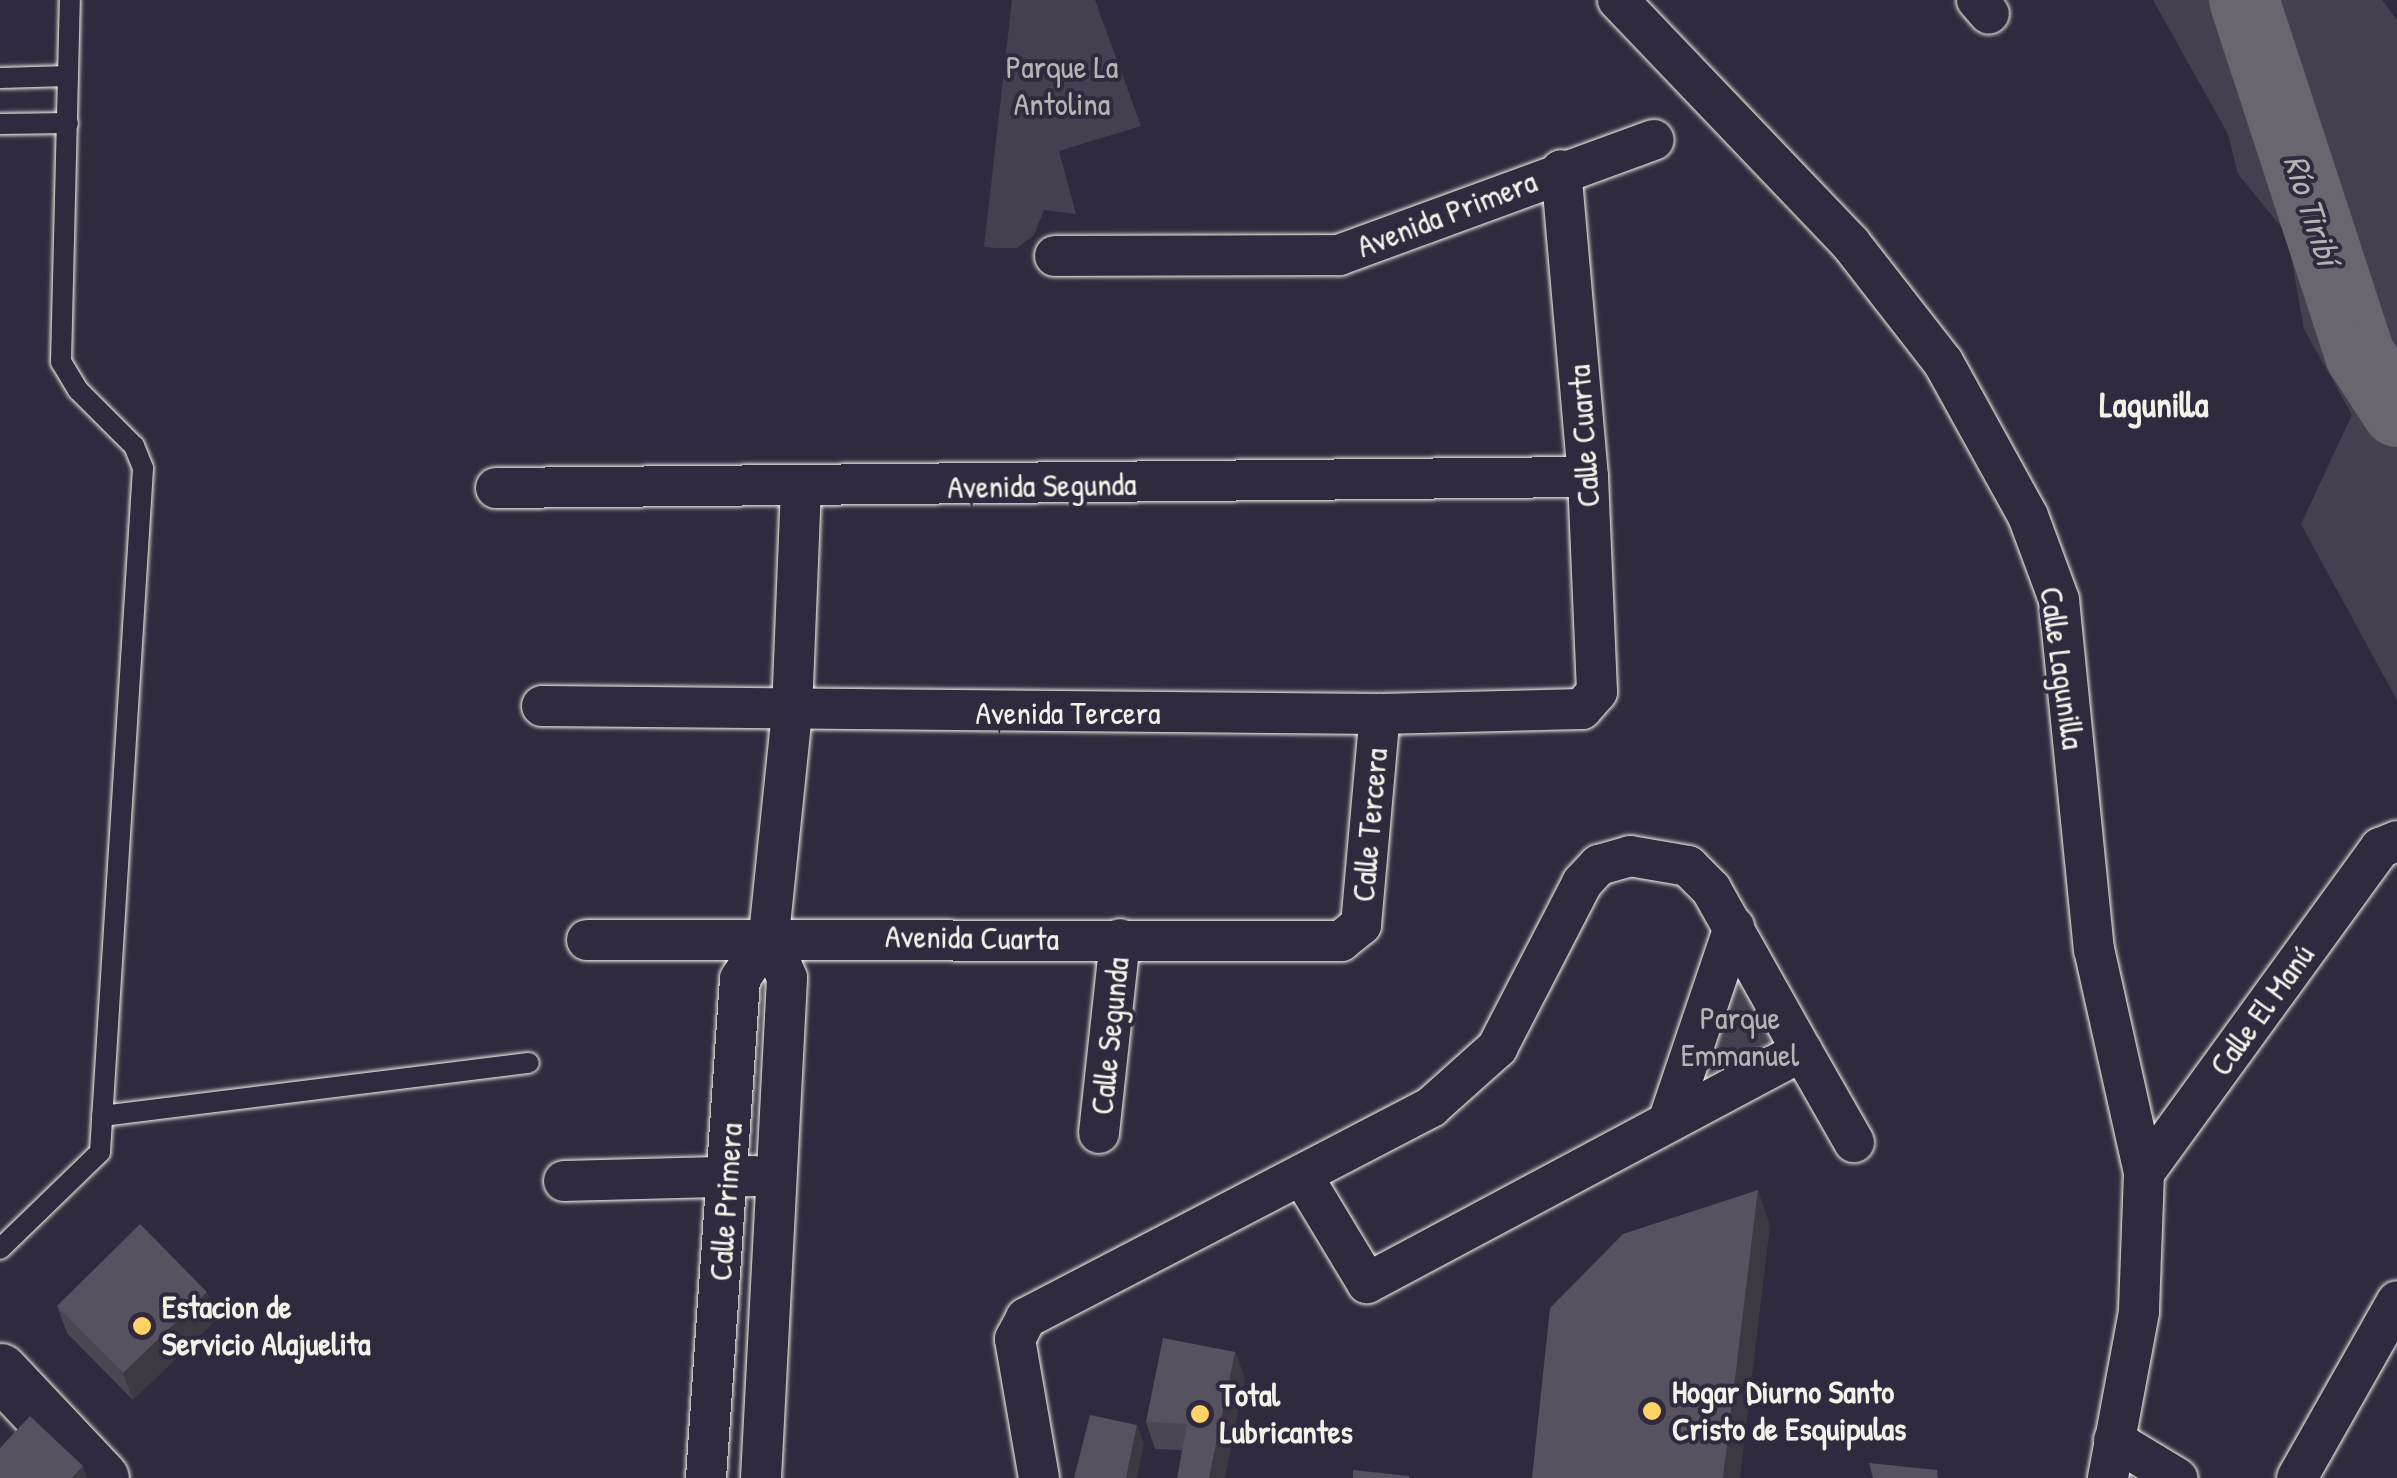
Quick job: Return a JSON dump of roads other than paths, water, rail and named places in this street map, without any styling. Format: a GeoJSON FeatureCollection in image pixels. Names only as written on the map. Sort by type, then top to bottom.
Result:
{"type":"FeatureCollection","features":[{"type":"Feature","properties":{"kind":"main road"},"geometry":{"type":"LineString","coordinates":[[0,1371],[101,1478]]}},
{"type":"Feature","properties":{"kind":"street","name":"Calle Lagunilla"},"geometry":{"type":"LineString","coordinates":[[1618,0],[1852,244],[1942,362],[2028,516],[2059,600],[2094,949],[2144,1173],[2139,1312],[2111,1459]]}},
{"type":"Feature","properties":{"kind":"street","name":"Avenida Primera"},"geometry":{"type":"LineString","coordinates":[[1055,256],[1339,255],[1561,170],[1654,140]]}},
{"type":"Feature","properties":{"kind":"street","name":"Calle Cuarta"},"geometry":{"type":"LineString","coordinates":[[1561,170],[1588,477],[1593,702]]}},
{"type":"Feature","properties":{"kind":"street","name":"Avenida Segunda"},"geometry":{"type":"LineString","coordinates":[[496,488],[801,490],[1588,477]]}},
{"type":"Feature","properties":{"kind":"street","name":"Calle Primera"},"geometry":{"type":"LineString","coordinates":[[706,1478],[740,980],[769,935],[792,711],[801,490]]}},
{"type":"Feature","properties":{"kind":"street","name":"Avenida Tercera"},"geometry":{"type":"LineString","coordinates":[[542,706],[1380,714],[1582,709],[1593,702]]}},
{"type":"Feature","properties":{"kind":"street","name":"Calle Tercera"},"geometry":{"type":"LineString","coordinates":[[1356,935],[1380,714]]}},
{"type":"Feature","properties":{"kind":"street","name":"Calle El Manú"},"geometry":{"type":"LineString","coordinates":[[2144,1173],[2388,844]]}},
{"type":"Feature","properties":{"kind":"street"},"geometry":{"type":"LineString","coordinates":[[1039,1478],[1015,1339],[1026,1318],[1431,1107],[1475,1072],[1497,1048],[1582,883],[1599,865],[1630,856],[1688,866],[1734,926],[1854,1142]]}},
{"type":"Feature","properties":{"kind":"street"},"geometry":{"type":"LineString","coordinates":[[1668,1122],[1734,926]]}},
{"type":"Feature","properties":{"kind":"street","name":"Calle Primera"},"geometry":{"type":"LineString","coordinates":[[762,1478],[786,978],[769,935]]}},
{"type":"Feature","properties":{"kind":"street","name":"Avenida Cuarta"},"geometry":{"type":"LineString","coordinates":[[587,940],[769,935],[1342,941],[1356,935]]}},
{"type":"Feature","properties":{"kind":"street","name":"Calle Segunda"},"geometry":{"type":"LineString","coordinates":[[1099,1133],[1120,940]]}},
{"type":"Feature","properties":{"kind":"street"},"geometry":{"type":"LineString","coordinates":[[1303,1177],[1368,1283],[1802,1050]]}},
{"type":"Feature","properties":{"kind":"street"},"geometry":{"type":"LineString","coordinates":[[564,1181],[779,1176]]}},
{"type":"Feature","properties":{"kind":"street"},"geometry":{"type":"LineString","coordinates":[[2297,1478],[2397,1301]]}},
{"type":"Feature","properties":{"kind":"street"},"geometry":{"type":"LineString","coordinates":[[2111,1459],[2178,1478]]}},
{"type":"Feature","properties":{"kind":"lane"},"geometry":{"type":"LineString","coordinates":[[0,1249],[100,1152],[143,468],[134,446],[78,390],[61,362],[70,0]]}},
{"type":"Feature","properties":{"kind":"lane"},"geometry":{"type":"LineString","coordinates":[[0,78],[68,76]]}},
{"type":"Feature","properties":{"kind":"lane"},"geometry":{"type":"LineString","coordinates":[[0,124],[68,123]]}},
{"type":"Feature","properties":{"kind":"lane"},"geometry":{"type":"LineString","coordinates":[[102,1116],[529,1064]]}},
{"type":"Feature","properties":{"kind":"waterway","name":"Río Tiribí"},"geometry":{"type":"LineString","coordinates":[[2244,0],[2360,355],[2397,412]]}},
{"type":"Feature","properties":{"kind":"place","name":"Estacion de Servicio Alajuelita"},"geometry":{"type":"Point","coordinates":[142,1326]}},
{"type":"Feature","properties":{"kind":"place","name":"Hogar Diurno Santo Cristo de Esquipulas"},"geometry":{"type":"Point","coordinates":[1652,1411]}},
{"type":"Feature","properties":{"kind":"place","name":"Total Lubricantes"},"geometry":{"type":"Point","coordinates":[1200,1414]}},
{"type":"Feature","properties":{"kind":"district","name":"Lagunilla"},"geometry":{"type":"Point","coordinates":[2154,405]}},
{"type":"Feature","properties":{"kind":"park label","name":"Parque La Antolina"},"geometry":{"type":"Point","coordinates":[1062,86]}},
{"type":"Feature","properties":{"kind":"park label","name":"Parque Emmanuel"},"geometry":{"type":"Point","coordinates":[1740,1038]}}]}
